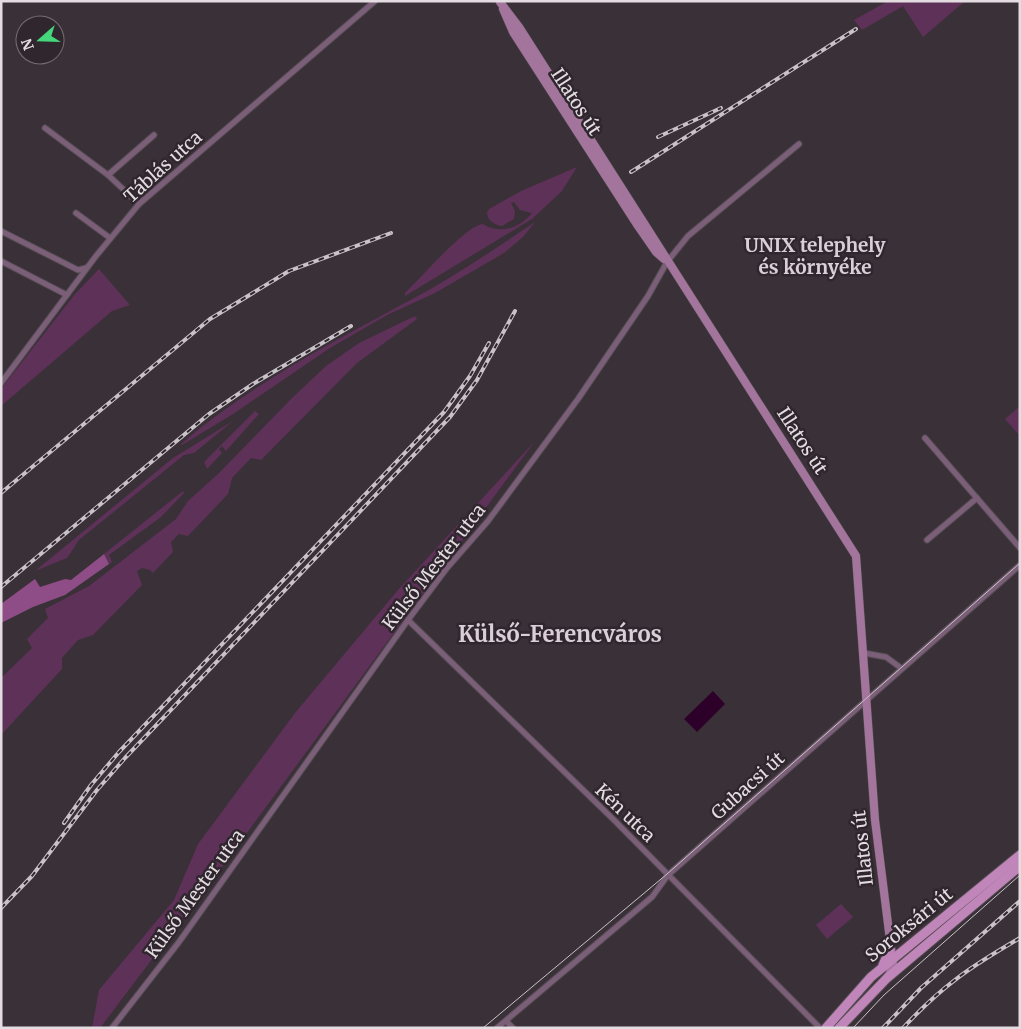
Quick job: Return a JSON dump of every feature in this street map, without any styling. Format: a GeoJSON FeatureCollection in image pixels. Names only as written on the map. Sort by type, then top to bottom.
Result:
{"type":"FeatureCollection","features":[{"type":"Feature","properties":{"kind":"main road","name":"Soroksári út"},"geometry":{"type":"LineString","coordinates":[[826,1028],[854,995],[893,955],[1020,855]]}},
{"type":"Feature","properties":{"kind":"main road","name":"Soroksári út"},"geometry":{"type":"LineString","coordinates":[[839,1028],[887,978],[1020,866]]}},
{"type":"Feature","properties":{"kind":"street","name":"Táblás utca"},"geometry":{"type":"LineString","coordinates":[[1,382],[110,238],[139,204],[375,1]]}},
{"type":"Feature","properties":{"kind":"street","name":"Illatos út"},"geometry":{"type":"LineString","coordinates":[[500,2],[519,27],[660,248],[667,262],[853,549],[858,565],[875,820],[893,955],[893,970],[887,978]]}},
{"type":"Feature","properties":{"kind":"street"},"geometry":{"type":"LineString","coordinates":[[45,128],[108,175],[139,204]]}},
{"type":"Feature","properties":{"kind":"street"},"geometry":{"type":"LineString","coordinates":[[108,175],[154,135]]}},
{"type":"Feature","properties":{"kind":"street","name":"Külső Mester utca"},"geometry":{"type":"LineString","coordinates":[[112,1028],[179,942],[408,620],[447,568],[488,521],[578,399],[648,296],[667,262],[688,236],[799,144]]}},
{"type":"Feature","properties":{"kind":"street"},"geometry":{"type":"LineString","coordinates":[[76,213],[110,238]]}},
{"type":"Feature","properties":{"kind":"street"},"geometry":{"type":"LineString","coordinates":[[1,231],[78,270],[87,268]]}},
{"type":"Feature","properties":{"kind":"street"},"geometry":{"type":"LineString","coordinates":[[1,261],[66,295]]}},
{"type":"Feature","properties":{"kind":"street"},"geometry":{"type":"LineString","coordinates":[[925,438],[1020,548]]}},
{"type":"Feature","properties":{"kind":"street"},"geometry":{"type":"LineString","coordinates":[[927,540],[977,498]]}},
{"type":"Feature","properties":{"kind":"street","name":"Gubacsi út"},"geometry":{"type":"LineString","coordinates":[[497,1028],[652,897],[668,875],[1020,565]]}},
{"type":"Feature","properties":{"kind":"street","name":"Kén utca"},"geometry":{"type":"LineString","coordinates":[[408,620],[668,875],[820,1028]]}},
{"type":"Feature","properties":{"kind":"street"},"geometry":{"type":"LineString","coordinates":[[864,653],[886,657],[901,668]]}},
{"type":"Feature","properties":{"kind":"street"},"geometry":{"type":"LineString","coordinates":[[893,955],[908,960]]}},
{"type":"Feature","properties":{"kind":"street"},"geometry":{"type":"LineString","coordinates":[[506,1021],[513,1028]]}},
{"type":"Feature","properties":{"kind":"shaded area"},"geometry":{"type":"Polygon","coordinates":[[[888,1],[965,1],[923,37],[903,6],[862,30],[854,20],[888,1]]]}},
{"type":"Feature","properties":{"kind":"shaded area"},"geometry":{"type":"Polygon","coordinates":[[[577,167],[562,191],[532,219],[405,296],[405,293],[443,254],[475,227],[483,224],[496,229],[509,228],[522,223],[532,213],[520,210],[514,202],[511,203],[515,211],[514,219],[502,226],[496,225],[490,220],[487,215],[489,209],[521,191],[577,167]]]}},
{"type":"Feature","properties":{"kind":"shaded area"},"geometry":{"type":"Polygon","coordinates":[[[535,222],[523,237],[504,253],[435,293],[387,315],[330,348],[233,414],[181,444],[236,401],[265,382],[446,280],[535,222]]]}},
{"type":"Feature","properties":{"kind":"shaded area"},"geometry":{"type":"Polygon","coordinates":[[[99,269],[130,305],[112,311],[1,406],[1,389],[75,294],[99,269]]]}},
{"type":"Feature","properties":{"kind":"shaded area"},"geometry":{"type":"Polygon","coordinates":[[[415,316],[417,319],[357,363],[261,460],[251,458],[232,478],[228,494],[188,536],[179,534],[171,542],[173,552],[153,573],[142,568],[137,571],[142,585],[93,635],[78,640],[62,658],[62,669],[1,735],[1,678],[32,648],[27,639],[48,618],[45,609],[89,586],[176,519],[188,501],[219,473],[326,366],[359,343],[415,316]]]}},
{"type":"Feature","properties":{"kind":"shaded area"},"geometry":{"type":"Polygon","coordinates":[[[1020,406],[1020,436],[1005,419],[1020,406]]]}},
{"type":"Feature","properties":{"kind":"shaded area"},"geometry":{"type":"Polygon","coordinates":[[[255,411],[259,414],[226,451],[222,446],[219,449],[222,453],[207,469],[204,462],[255,411]]]}},
{"type":"Feature","properties":{"kind":"shaded area"},"geometry":{"type":"Polygon","coordinates":[[[233,421],[194,453],[184,455],[79,540],[67,558],[35,571],[173,458],[233,421]]]}},
{"type":"Feature","properties":{"kind":"shaded area"},"geometry":{"type":"Polygon","coordinates":[[[535,441],[230,856],[100,1028],[92,1028],[99,990],[174,900],[198,844],[295,713],[398,590],[535,441]]]}},
{"type":"Feature","properties":{"kind":"shaded area"},"geometry":{"type":"Polygon","coordinates":[[[183,491],[184,493],[161,517],[109,555],[112,562],[109,564],[104,554],[183,491]]]}},
{"type":"Feature","properties":{"kind":"shaded area"},"geometry":{"type":"Polygon","coordinates":[[[104,554],[109,564],[65,595],[33,607],[1,623],[1,604],[35,579],[40,587],[65,579],[71,580],[104,554]]]}},
{"type":"Feature","properties":{"kind":"shaded area"},"geometry":{"type":"Polygon","coordinates":[[[713,691],[725,704],[697,732],[684,719],[713,691]]]}},
{"type":"Feature","properties":{"kind":"shaded area"},"geometry":{"type":"Polygon","coordinates":[[[841,904],[853,917],[827,939],[816,925],[841,904]]]}},
{"type":"Feature","properties":{"kind":"tram line"},"geometry":{"type":"LineString","coordinates":[[483,1028],[667,874],[1020,563]]}},
{"type":"Feature","properties":{"kind":"tram line"},"geometry":{"type":"LineString","coordinates":[[853,1028],[884,995],[1020,875]]}},
{"type":"Feature","properties":{"kind":"railway"},"geometry":{"type":"LineString","coordinates":[[631,172],[856,29]]}},
{"type":"Feature","properties":{"kind":"railway"},"geometry":{"type":"LineString","coordinates":[[658,137],[721,108]]}},
{"type":"Feature","properties":{"kind":"railway"},"geometry":{"type":"LineString","coordinates":[[1,493],[210,319],[289,271],[391,233]]}},
{"type":"Feature","properties":{"kind":"railway"},"geometry":{"type":"LineString","coordinates":[[1,908],[32,876],[97,790],[125,758],[450,417],[477,380],[515,311]]}},
{"type":"Feature","properties":{"kind":"railway"},"geometry":{"type":"LineString","coordinates":[[1,587],[209,414],[253,384],[351,326]]}},
{"type":"Feature","properties":{"kind":"railway"},"geometry":{"type":"LineString","coordinates":[[64,823],[91,785],[119,752],[444,412],[470,376],[489,343]]}},
{"type":"Feature","properties":{"kind":"railway"},"geometry":{"type":"LineString","coordinates":[[883,1028],[921,988],[1020,901]]}},
{"type":"Feature","properties":{"kind":"railway"},"geometry":{"type":"LineString","coordinates":[[903,1028],[931,1000],[957,978],[1020,938]]}},
{"type":"Feature","properties":{"kind":"district","name":"UNIX telephely és környéke"},"geometry":{"type":"Point","coordinates":[815,256]}},
{"type":"Feature","properties":{"kind":"district","name":"Külső-Ferencváros"},"geometry":{"type":"Point","coordinates":[560,634]}}]}
